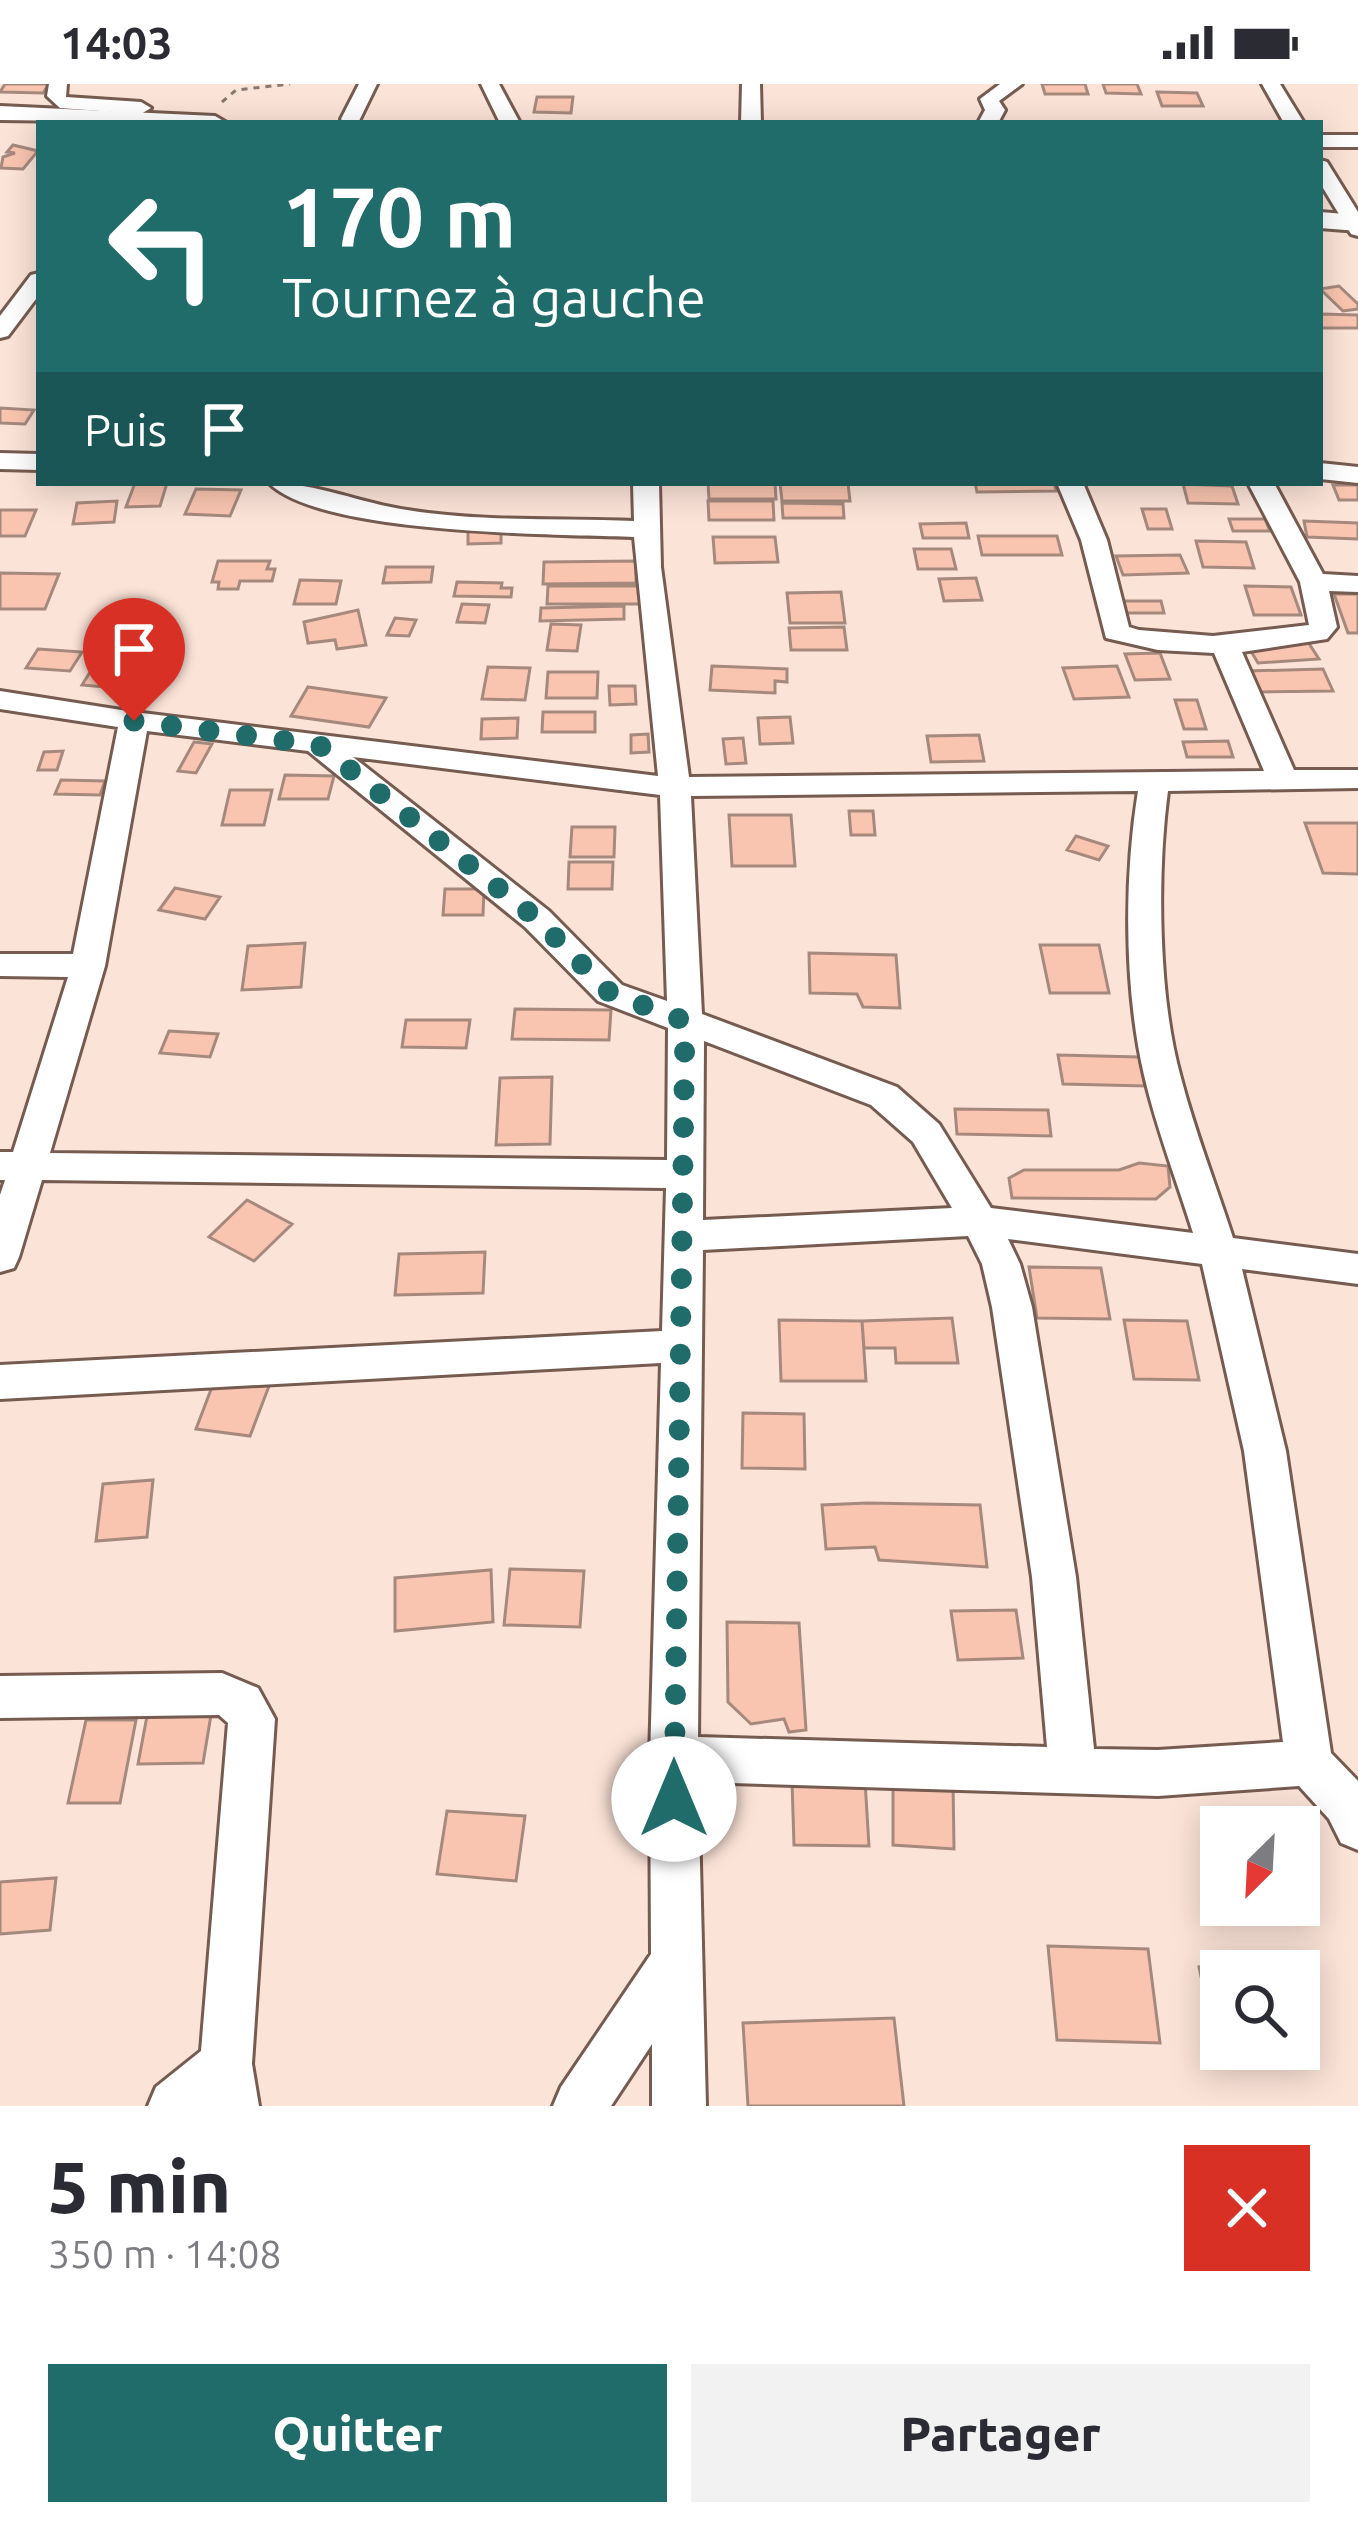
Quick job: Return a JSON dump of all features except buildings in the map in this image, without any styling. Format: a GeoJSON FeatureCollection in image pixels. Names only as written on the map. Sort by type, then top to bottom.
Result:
{"type":"FeatureCollection","features":[{"type":"Feature","properties":{"kind":"main road"},"geometry":{"type":"LineString","coordinates":[[0,117],[178,120]]}},
{"type":"Feature","properties":{"kind":"main road"},"geometry":{"type":"LineString","coordinates":[[0,117],[36,121]]}},
{"type":"Feature","properties":{"kind":"street"},"geometry":{"type":"LineString","coordinates":[[58,84],[60,101],[140,117],[143,86]]}},
{"type":"Feature","properties":{"kind":"street"},"geometry":{"type":"LineString","coordinates":[[351,119],[368,84]]}},
{"type":"Feature","properties":{"kind":"street"},"geometry":{"type":"LineString","coordinates":[[490,84],[508,120]]}},
{"type":"Feature","properties":{"kind":"street"},"geometry":{"type":"LineString","coordinates":[[751,84],[752,120]]}},
{"type":"Feature","properties":{"kind":"street"},"geometry":{"type":"LineString","coordinates":[[990,120],[995,110],[989,99],[1013,84]]}},
{"type":"Feature","properties":{"kind":"street"},"geometry":{"type":"LineString","coordinates":[[1271,84],[1292,120]]}},
{"type":"Feature","properties":{"kind":"street"},"geometry":{"type":"LineString","coordinates":[[1323,141],[1358,141]]}},
{"type":"Feature","properties":{"kind":"street"},"geometry":{"type":"LineString","coordinates":[[1323,172],[1345,219]]}},
{"type":"Feature","properties":{"kind":"street"},"geometry":{"type":"LineString","coordinates":[[0,331],[36,284]]}},
{"type":"Feature","properties":{"kind":"street"},"geometry":{"type":"LineString","coordinates":[[0,461],[36,463]]}},
{"type":"Feature","properties":{"kind":"street"},"geometry":{"type":"LineString","coordinates":[[1323,471],[1358,475]]}},
{"type":"Feature","properties":{"kind":"street"},"geometry":{"type":"LineString","coordinates":[[291,486],[377,514],[647,530]]}},
{"type":"Feature","properties":{"kind":"street"},"geometry":{"type":"LineString","coordinates":[[646,486],[675,787],[685,1021],[674,1759],[679,2106]]}},
{"type":"Feature","properties":{"kind":"street"},"geometry":{"type":"LineString","coordinates":[[1071,486],[1094,540],[1116,632],[1142,641],[1223,642],[1317,633],[1323,627],[1314,582],[1264,486]]}},
{"type":"Feature","properties":{"kind":"street"},"geometry":{"type":"LineString","coordinates":[[1314,582],[1358,584]]}},
{"type":"Feature","properties":{"kind":"street"},"geometry":{"type":"LineString","coordinates":[[1223,642],[1282,778]]}},
{"type":"Feature","properties":{"kind":"street"},"geometry":{"type":"LineString","coordinates":[[0,700],[319,745],[675,787],[1358,779]]}},
{"type":"Feature","properties":{"kind":"street"},"geometry":{"type":"LineString","coordinates":[[0,1257],[13,1166],[88,966],[134,721]]}},
{"type":"Feature","properties":{"kind":"street"},"geometry":{"type":"LineString","coordinates":[[319,745],[537,919],[610,993],[884,1096],[926,1132],[1001,1264],[1012,1307],[1054,1577],[1073,1772]]}},
{"type":"Feature","properties":{"kind":"street"},"geometry":{"type":"LineString","coordinates":[[1154,784],[1145,845],[1150,1014],[1162,1076],[1219,1254],[1265,1451],[1309,1763],[1346,1802],[1358,1826]]}},
{"type":"Feature","properties":{"kind":"street"},"geometry":{"type":"LineString","coordinates":[[0,965],[88,966]]}},
{"type":"Feature","properties":{"kind":"street"},"geometry":{"type":"LineString","coordinates":[[13,1166],[683,1174]]}},
{"type":"Feature","properties":{"kind":"street"},"geometry":{"type":"LineString","coordinates":[[681,1236],[979,1221],[1358,1269]]}},
{"type":"Feature","properties":{"kind":"street"},"geometry":{"type":"LineString","coordinates":[[0,1382],[680,1346]]}},
{"type":"Feature","properties":{"kind":"street"},"geometry":{"type":"LineString","coordinates":[[0,1697],[222,1694],[242,1703],[252,1718],[229,2085],[175,2106]]}},
{"type":"Feature","properties":{"kind":"street"},"geometry":{"type":"LineString","coordinates":[[674,1759],[1158,1773],[1309,1763]]}},
{"type":"Feature","properties":{"kind":"street"},"geometry":{"type":"LineString","coordinates":[[580,2106],[676,1961]]}},
{"type":"Feature","properties":{"kind":"route"},"geometry":{"type":"LineString","coordinates":[[134,721],[319,745],[537,919],[610,993],[685,1021],[674,1799]]}}]}
